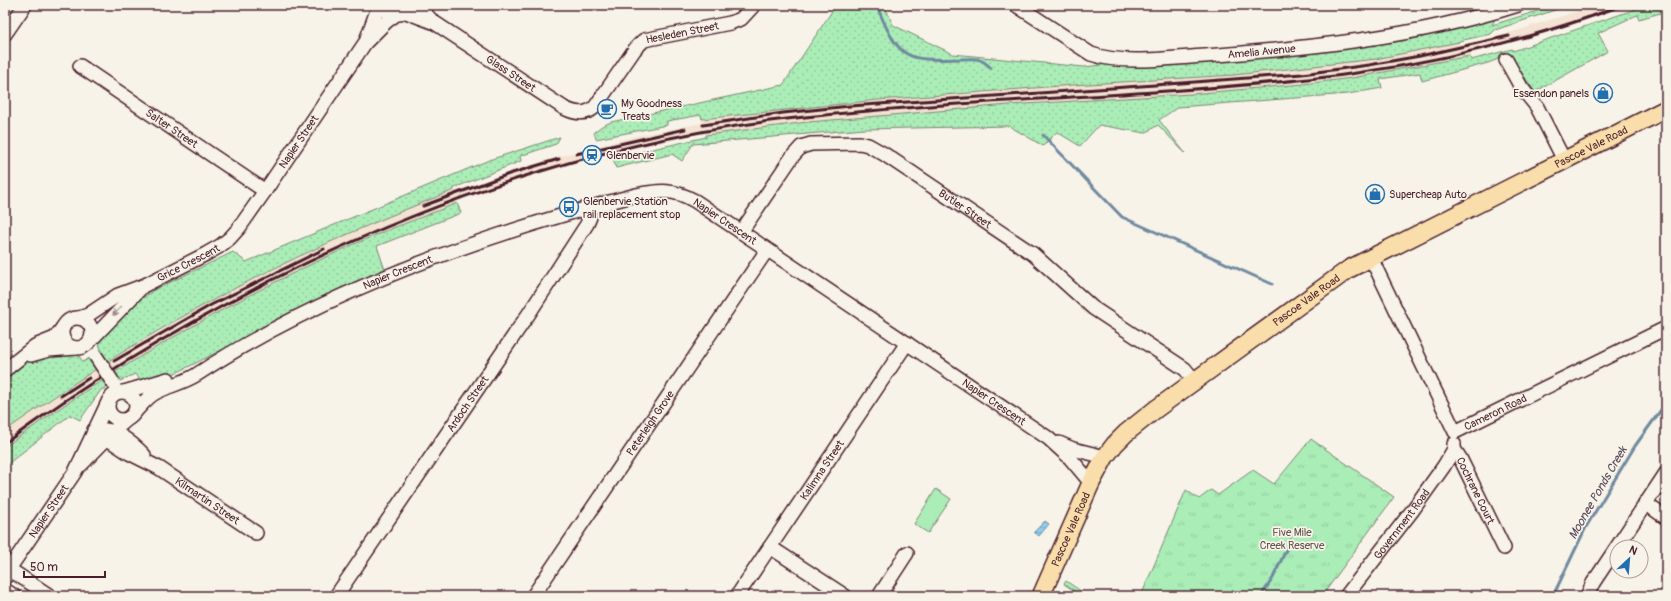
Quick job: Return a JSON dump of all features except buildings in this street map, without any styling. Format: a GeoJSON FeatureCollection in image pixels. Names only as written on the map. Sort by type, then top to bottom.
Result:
{"type":"FeatureCollection","features":[{"type":"Feature","properties":{"kind":"main road","name":"Pascoe Vale Road"},"geometry":{"type":"LineString","coordinates":[[1041,596],[1091,483],[1105,457],[1126,433],[1349,269],[1666,109]]}},
{"type":"Feature","properties":{"kind":"street"},"geometry":{"type":"LineString","coordinates":[[5,34],[25,5]]}},
{"type":"Feature","properties":{"kind":"street","name":"Glass Street"},"geometry":{"type":"LineString","coordinates":[[379,5],[383,10],[405,11],[435,23],[564,108],[580,113],[591,110]]}},
{"type":"Feature","properties":{"kind":"street","name":"Napier Street"},"geometry":{"type":"LineString","coordinates":[[365,43],[379,5]]}},
{"type":"Feature","properties":{"kind":"street","name":"Glass Street"},"geometry":{"type":"LineString","coordinates":[[418,5],[435,23]]}},
{"type":"Feature","properties":{"kind":"street","name":"Hesleden Street"},"geometry":{"type":"LineString","coordinates":[[591,110],[599,102],[635,49],[644,40],[730,23],[741,19],[753,5]]}},
{"type":"Feature","properties":{"kind":"street","name":"Amelia Avenue"},"geometry":{"type":"LineString","coordinates":[[1016,5],[1091,54],[1122,60],[1259,52],[1349,42],[1407,32],[1472,18],[1518,5]]}},
{"type":"Feature","properties":{"kind":"street","name":"Napier Street"},"geometry":{"type":"LineString","coordinates":[[230,238],[239,228],[265,191],[365,43],[387,21],[405,11]]}},
{"type":"Feature","properties":{"kind":"street"},"geometry":{"type":"LineString","coordinates":[[1506,60],[1521,87],[1537,107],[1564,160]]}},
{"type":"Feature","properties":{"kind":"street","name":"Salter Street"},"geometry":{"type":"LineString","coordinates":[[80,66],[265,191]]}},
{"type":"Feature","properties":{"kind":"street","name":"Butler Street"},"geometry":{"type":"LineString","coordinates":[[741,232],[792,157],[801,147],[811,144],[860,143],[868,145],[884,154],[1033,254],[1093,308],[1185,369],[1195,381]]}},
{"type":"Feature","properties":{"kind":"street","name":"Napier Crescent"},"geometry":{"type":"LineString","coordinates":[[132,416],[144,402],[156,392],[195,376],[232,351],[328,303],[394,274],[498,235],[588,208],[648,193],[661,191],[678,192],[741,232],[1048,438],[1070,458],[1091,483]]}},
{"type":"Feature","properties":{"kind":"street","name":"Ardoch Street"},"geometry":{"type":"LineString","coordinates":[[336,596],[530,312],[587,224],[590,217],[588,208]]}},
{"type":"Feature","properties":{"kind":"street","name":"Grice Crescent"},"geometry":{"type":"LineString","coordinates":[[79,318],[91,313],[118,295],[145,285],[220,246],[230,238]]}},
{"type":"Feature","properties":{"kind":"street","name":"Peterleigh Grove"},"geometry":{"type":"LineString","coordinates":[[534,596],[767,250]]}},
{"type":"Feature","properties":{"kind":"street","name":"Cameron Road"},"geometry":{"type":"LineString","coordinates":[[1371,258],[1455,432],[1666,328]]}},
{"type":"Feature","properties":{"kind":"street","name":"Grice Crescent"},"geometry":{"type":"LineString","coordinates":[[90,340],[122,306],[145,285]]}},
{"type":"Feature","properties":{"kind":"street"},"geometry":{"type":"LineString","coordinates":[[5,370],[34,346],[55,338],[71,319],[79,318],[85,320],[91,327],[92,334],[86,345],[77,348],[49,350],[20,359]]}},
{"type":"Feature","properties":{"kind":"street"},"geometry":{"type":"LineString","coordinates":[[63,327],[62,335],[64,340],[69,345],[92,356]]}},
{"type":"Feature","properties":{"kind":"street"},"geometry":{"type":"LineString","coordinates":[[90,340],[92,356],[115,392],[132,397],[135,402],[136,408],[132,416],[121,420],[112,415],[108,406],[115,392]]}},
{"type":"Feature","properties":{"kind":"street","name":"Kalimna Street"},"geometry":{"type":"LineString","coordinates":[[737,596],[907,343]]}},
{"type":"Feature","properties":{"kind":"street","name":"Napier Crescent"},"geometry":{"type":"LineString","coordinates":[[115,392],[210,365]]}},
{"type":"Feature","properties":{"kind":"street","name":"Napier Street"},"geometry":{"type":"LineString","coordinates":[[6,573],[74,472],[94,430],[115,392]]}},
{"type":"Feature","properties":{"kind":"street","name":"Napier Street"},"geometry":{"type":"LineString","coordinates":[[74,472],[110,435],[132,416]]}},
{"type":"Feature","properties":{"kind":"street"},"geometry":{"type":"LineString","coordinates":[[94,430],[107,430],[110,435]]}},
{"type":"Feature","properties":{"kind":"street","name":"Cochrane Court"},"geometry":{"type":"LineString","coordinates":[[1455,432],[1454,449],[1504,548]]}},
{"type":"Feature","properties":{"kind":"street","name":"Kilmartin Street"},"geometry":{"type":"LineString","coordinates":[[110,435],[129,453],[159,468],[256,533]]}},
{"type":"Feature","properties":{"kind":"street","name":"Napier Crescent"},"geometry":{"type":"LineString","coordinates":[[1048,438],[1073,449],[1105,457]]}},
{"type":"Feature","properties":{"kind":"street","name":"Government Road"},"geometry":{"type":"LineString","coordinates":[[1346,596],[1412,511],[1444,466],[1454,449]]}},
{"type":"Feature","properties":{"kind":"street"},"geometry":{"type":"LineString","coordinates":[[1587,596],[1592,582],[1666,473]]}},
{"type":"Feature","properties":{"kind":"street"},"geometry":{"type":"LineString","coordinates":[[1645,503],[1666,518]]}},
{"type":"Feature","properties":{"kind":"street"},"geometry":{"type":"LineString","coordinates":[[770,547],[845,596]]}},
{"type":"Feature","properties":{"kind":"street"},"geometry":{"type":"LineString","coordinates":[[879,596],[907,553]]}},
{"type":"Feature","properties":{"kind":"street"},"geometry":{"type":"LineString","coordinates":[[6,573],[50,596]]}},
{"type":"Feature","properties":{"kind":"street"},"geometry":{"type":"LineString","coordinates":[[5,590],[14,596]]}},
{"type":"Feature","properties":{"kind":"shaded area"},"geometry":{"type":"Polygon","coordinates":[[[1597,5],[1630,5],[1556,30],[1470,54],[1470,56],[1352,78],[1191,94],[1009,105],[808,122],[706,135],[705,133],[628,149],[582,161],[457,201],[457,203],[340,250],[244,298],[93,386],[5,447],[5,431],[79,379],[202,305],[285,263],[394,214],[454,190],[455,191],[550,159],[636,136],[702,123],[702,119],[878,100],[1073,85],[1234,75],[1376,59],[1459,42],[1459,44],[1478,41],[1516,31],[1597,5]]]}},
{"type":"Feature","properties":{"kind":"green space"},"geometry":{"type":"Polygon","coordinates":[[[836,5],[884,5],[893,25],[953,54],[1084,67],[1109,64],[1168,63],[1272,57],[1344,48],[1496,17],[1492,25],[1557,5],[1570,5],[1495,30],[1491,34],[1376,59],[1234,75],[1073,85],[878,100],[702,119],[701,115],[667,121],[667,125],[596,139],[594,132],[611,122],[783,85],[836,5]]]}},
{"type":"Feature","properties":{"kind":"green space"},"geometry":{"type":"Polygon","coordinates":[[[1648,5],[1666,5],[1666,15],[1664,12],[1639,19],[1637,15],[1598,33],[1608,51],[1535,92],[1509,55],[1488,63],[1422,81],[1420,73],[1380,79],[1382,88],[1348,94],[1178,107],[1159,120],[1185,153],[1158,125],[1145,133],[1099,125],[1080,146],[1057,132],[1043,146],[1009,126],[864,129],[693,144],[682,161],[672,154],[616,168],[613,158],[706,137],[706,135],[808,122],[1009,105],[1191,94],[1352,78],[1470,56],[1471,60],[1512,49],[1513,51],[1648,5]]]}},
{"type":"Feature","properties":{"kind":"green space"},"geometry":{"type":"Polygon","coordinates":[[[560,137],[556,144],[520,156],[521,161],[454,188],[454,190],[326,244],[233,289],[176,320],[126,350],[77,381],[5,431],[5,379],[30,360],[42,356],[77,353],[83,362],[101,351],[99,342],[102,336],[130,307],[154,290],[233,252],[246,262],[489,160],[560,137]]]}},
{"type":"Feature","properties":{"kind":"green space"},"geometry":{"type":"Polygon","coordinates":[[[457,203],[461,213],[377,246],[385,270],[178,372],[143,383],[135,374],[101,390],[80,420],[70,415],[5,466],[5,447],[85,392],[167,341],[252,294],[353,244],[457,203]]]}},
{"type":"Feature","properties":{"kind":"green space","name":"Five Mile Creek Reserve"},"geometry":{"type":"Polygon","coordinates":[[[1311,439],[1394,497],[1322,596],[1141,596],[1186,490],[1199,499],[1211,490],[1218,495],[1253,470],[1274,484],[1311,439]]]}},
{"type":"Feature","properties":{"kind":"green space"},"geometry":{"type":"Polygon","coordinates":[[[936,489],[951,499],[928,533],[914,524],[936,489]]]}},
{"type":"Feature","properties":{"kind":"green space"},"geometry":{"type":"Polygon","coordinates":[[[1066,581],[1088,596],[1082,596],[1064,584],[1066,581]]]}},
{"type":"Feature","properties":{"kind":"water"},"geometry":{"type":"Polygon","coordinates":[[[1045,521],[1049,524],[1039,536],[1034,532],[1045,521]]]}},
{"type":"Feature","properties":{"kind":"waterway"},"geometry":{"type":"LineString","coordinates":[[879,11],[894,41],[901,50],[909,55],[931,59],[975,59],[981,60],[991,68]]}},
{"type":"Feature","properties":{"kind":"waterway"},"geometry":{"type":"LineString","coordinates":[[1043,135],[1122,217],[1272,284]]}},
{"type":"Feature","properties":{"kind":"waterway","name":"Moonee Ponds Creek"},"geometry":{"type":"LineString","coordinates":[[1553,596],[1586,527],[1635,446],[1666,403]]}},
{"type":"Feature","properties":{"kind":"waterway"},"geometry":{"type":"LineString","coordinates":[[1261,596],[1273,578],[1291,539]]}},
{"type":"Feature","properties":{"kind":"railway"},"geometry":{"type":"LineString","coordinates":[[5,443],[75,394],[148,348],[222,306],[298,267],[356,240],[476,192],[536,172],[598,155],[660,140],[723,128],[787,119],[925,106],[1154,92],[1301,80],[1385,69],[1454,55],[1522,38],[1623,5]]}},
{"type":"Feature","properties":{"kind":"railway"},"geometry":{"type":"LineString","coordinates":[[703,125],[783,113],[850,106],[1302,74],[1369,65],[1420,56],[1509,36]]}},
{"type":"Feature","properties":{"kind":"railway"},"geometry":{"type":"LineString","coordinates":[[576,154],[685,129]]}},
{"type":"Feature","properties":{"kind":"railway"},"geometry":{"type":"LineString","coordinates":[[423,206],[509,174],[559,159]]}},
{"type":"Feature","properties":{"kind":"railway"},"geometry":{"type":"LineString","coordinates":[[114,361],[211,305],[324,249]]}},
{"type":"Feature","properties":{"kind":"railway"},"geometry":{"type":"LineString","coordinates":[[61,396],[89,378]]}},
{"type":"Feature","properties":{"kind":"place","name":"Essendon panels"},"geometry":{"type":"Point","coordinates":[1603,93]}},
{"type":"Feature","properties":{"kind":"place","name":"My Goodness Treats"},"geometry":{"type":"Point","coordinates":[607,109]}},
{"type":"Feature","properties":{"kind":"place","name":"Glenbervie"},"geometry":{"type":"Point","coordinates":[592,155]}},
{"type":"Feature","properties":{"kind":"place","name":"Supercheap Auto"},"geometry":{"type":"Point","coordinates":[1375,194]}},
{"type":"Feature","properties":{"kind":"place","name":"Glenbervie Station rail replacement stop"},"geometry":{"type":"Point","coordinates":[569,207]}}]}
